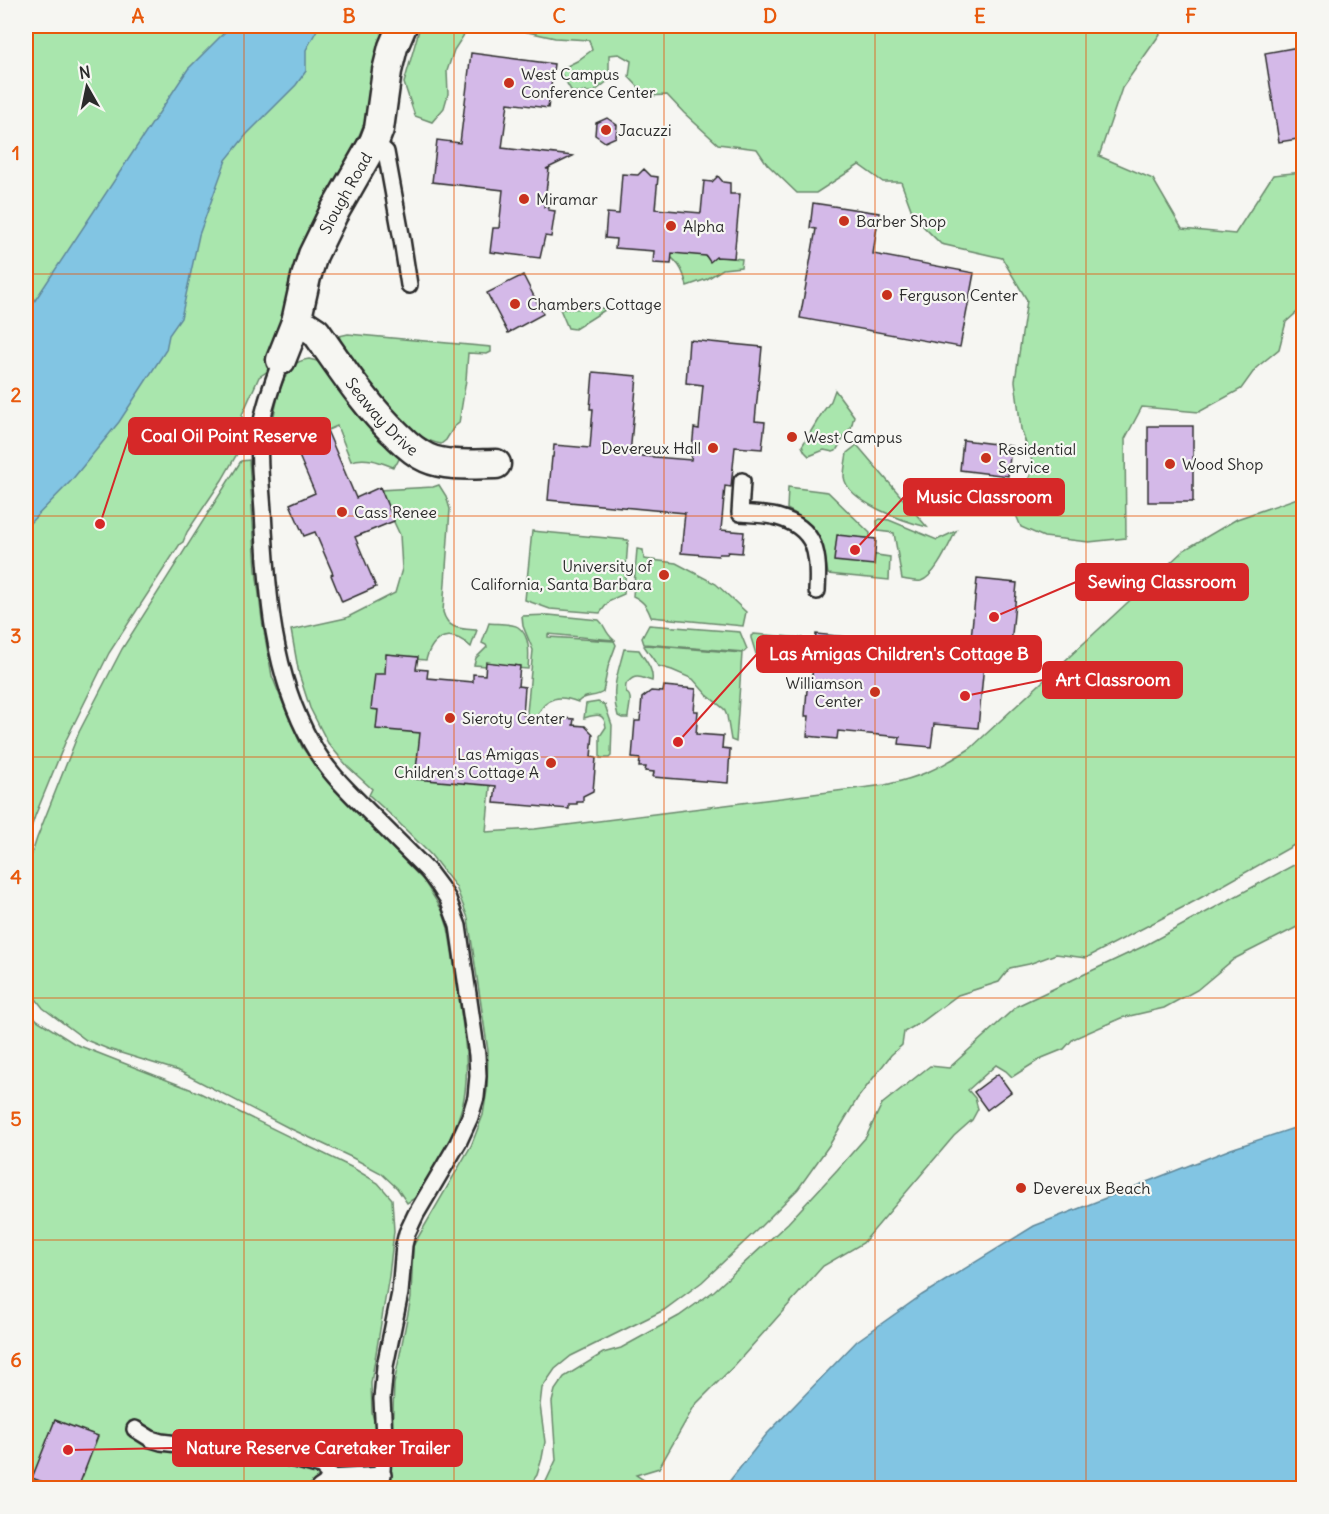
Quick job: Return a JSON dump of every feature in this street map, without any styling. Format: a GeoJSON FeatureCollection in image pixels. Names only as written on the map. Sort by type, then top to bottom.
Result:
{"type":"FeatureCollection","features":[{"type":"Feature","properties":{"kind":"street","name":"Slough Road"},"geometry":{"type":"LineString","coordinates":[[281,360],[296,322],[313,255],[333,214],[375,142],[387,71],[393,47],[402,26]]}},
{"type":"Feature","properties":{"kind":"street","name":"Seaway Drive"},"geometry":{"type":"LineString","coordinates":[[296,322],[316,332],[371,409],[410,448],[428,459],[441,462],[496,464]]}},
{"type":"Feature","properties":{"kind":"lane"},"geometry":{"type":"LineString","coordinates":[[375,142],[386,152],[409,285]]}},
{"type":"Feature","properties":{"kind":"lane"},"geometry":{"type":"LineString","coordinates":[[135,1430],[161,1442],[287,1457],[321,1466],[327,1472],[324,1483],[382,1482],[384,1436],[382,1399],[385,1366],[400,1293],[404,1245],[416,1214],[458,1143],[476,1097],[477,1055],[458,926],[448,899],[428,871],[336,778],[312,746],[296,713],[283,677],[272,621],[266,570],[260,453],[262,420],[281,360]]}},
{"type":"Feature","properties":{"kind":"lane"},"geometry":{"type":"LineString","coordinates":[[742,481],[740,513],[776,517],[796,525],[809,536],[816,552],[818,570],[816,591]]}},
{"type":"Feature","properties":{"kind":"green space"},"geometry":{"type":"Polygon","coordinates":[[[26,26],[395,26],[373,81],[365,121],[356,143],[357,167],[342,178],[316,213],[311,225],[277,365],[259,377],[242,415],[242,445],[183,542],[109,653],[67,738],[26,843],[26,26]]]}},
{"type":"Feature","properties":{"kind":"green space"},"geometry":{"type":"Polygon","coordinates":[[[422,26],[478,26],[469,27],[454,50],[447,71],[448,94],[444,108],[432,122],[415,116],[404,83],[422,26]]]}},
{"type":"Feature","properties":{"kind":"green space"},"geometry":{"type":"Polygon","coordinates":[[[503,26],[1158,26],[1160,34],[1122,88],[1099,156],[1153,179],[1182,229],[1235,234],[1273,175],[1303,172],[1303,307],[1286,322],[1279,349],[1256,368],[1241,389],[1199,412],[1142,407],[1125,439],[1126,538],[1089,542],[1044,537],[1021,527],[1014,510],[1034,467],[1021,429],[1015,381],[1027,300],[1002,258],[941,244],[914,217],[901,182],[883,182],[859,165],[816,193],[797,193],[767,164],[757,149],[718,144],[667,95],[647,96],[629,77],[631,61],[619,54],[609,55],[609,80],[594,92],[572,92],[559,70],[592,50],[589,40],[555,38],[503,26]]]}},
{"type":"Feature","properties":{"kind":"green space"},"geometry":{"type":"Polygon","coordinates":[[[670,252],[742,259],[741,267],[723,269],[707,279],[687,286],[681,269],[669,256],[670,252]]]}},
{"type":"Feature","properties":{"kind":"green space"},"geometry":{"type":"Polygon","coordinates":[[[608,308],[575,329],[568,328],[560,309],[608,308]]]}},
{"type":"Feature","properties":{"kind":"green space"},"geometry":{"type":"Polygon","coordinates":[[[348,334],[491,347],[491,352],[487,354],[468,353],[459,423],[446,440],[441,444],[426,439],[412,430],[385,404],[343,347],[339,336],[348,334]]]}},
{"type":"Feature","properties":{"kind":"green space"},"geometry":{"type":"Polygon","coordinates":[[[309,359],[317,361],[323,367],[380,441],[400,457],[393,467],[367,459],[351,461],[337,426],[296,444],[294,442],[297,428],[294,425],[273,421],[284,379],[295,364],[309,359]]]}},
{"type":"Feature","properties":{"kind":"green space"},"geometry":{"type":"Polygon","coordinates":[[[835,390],[854,416],[851,428],[836,451],[824,450],[809,456],[802,446],[831,401],[835,390]]]}},
{"type":"Feature","properties":{"kind":"green space"},"geometry":{"type":"Polygon","coordinates":[[[857,445],[927,527],[879,509],[855,495],[844,477],[847,453],[857,445]]]}},
{"type":"Feature","properties":{"kind":"green space"},"geometry":{"type":"Polygon","coordinates":[[[249,460],[256,570],[262,620],[272,676],[288,716],[302,747],[328,782],[424,881],[442,910],[448,928],[465,1042],[465,1091],[459,1116],[449,1140],[415,1198],[407,1203],[397,1188],[381,1173],[351,1157],[179,1071],[86,1040],[43,1008],[26,986],[26,872],[79,732],[122,649],[241,461],[249,460]]]}},
{"type":"Feature","properties":{"kind":"green space"},"geometry":{"type":"Polygon","coordinates":[[[439,485],[450,509],[443,612],[452,625],[461,629],[477,630],[471,647],[464,641],[450,636],[433,644],[426,660],[389,657],[387,677],[526,723],[533,650],[523,626],[522,616],[549,615],[599,620],[614,640],[548,634],[548,637],[614,641],[616,645],[608,667],[603,692],[583,698],[578,702],[565,698],[549,701],[537,716],[531,754],[492,767],[486,832],[535,829],[885,785],[930,771],[971,748],[1184,550],[1237,519],[1303,496],[1303,840],[1195,901],[1086,958],[1056,954],[1010,968],[999,982],[958,995],[904,1032],[902,1045],[891,1055],[857,1099],[830,1144],[798,1189],[757,1230],[702,1282],[664,1310],[571,1356],[555,1369],[542,1388],[540,1405],[545,1442],[537,1475],[528,1488],[390,1488],[394,1384],[411,1298],[413,1246],[471,1146],[483,1115],[487,1090],[488,1051],[468,918],[456,887],[431,855],[369,795],[372,789],[348,767],[328,743],[310,708],[299,674],[291,630],[346,618],[395,593],[402,569],[400,535],[379,490],[439,485]]]}},
{"type":"Feature","properties":{"kind":"green space"},"geometry":{"type":"Polygon","coordinates":[[[788,487],[828,492],[870,533],[870,554],[890,557],[889,580],[828,574],[818,535],[798,515],[787,509],[788,487]]]}},
{"type":"Feature","properties":{"kind":"green space"},"geometry":{"type":"Polygon","coordinates":[[[889,520],[937,540],[956,531],[932,573],[921,581],[912,581],[902,579],[894,533],[878,531],[877,521],[889,520]]]}},
{"type":"Feature","properties":{"kind":"green space"},"geometry":{"type":"Polygon","coordinates":[[[532,531],[628,540],[624,594],[610,600],[600,613],[550,609],[525,600],[532,531]]]}},
{"type":"Feature","properties":{"kind":"green space"},"geometry":{"type":"Polygon","coordinates":[[[637,549],[643,550],[644,559],[676,563],[716,584],[746,612],[743,626],[651,617],[644,604],[633,596],[637,549]]]}},
{"type":"Feature","properties":{"kind":"green space"},"geometry":{"type":"Polygon","coordinates":[[[489,623],[512,625],[522,631],[528,646],[528,669],[474,665],[476,658],[487,647],[482,643],[489,623]]]}},
{"type":"Feature","properties":{"kind":"green space"},"geometry":{"type":"Polygon","coordinates":[[[649,625],[740,632],[747,649],[744,652],[644,644],[642,638],[649,625]]]}},
{"type":"Feature","properties":{"kind":"green space"},"geometry":{"type":"Polygon","coordinates":[[[754,634],[803,638],[801,657],[756,654],[751,638],[754,634]]]}},
{"type":"Feature","properties":{"kind":"green space"},"geometry":{"type":"Polygon","coordinates":[[[644,646],[742,653],[736,742],[731,740],[724,709],[693,679],[658,666],[644,646]]]}},
{"type":"Feature","properties":{"kind":"green space"},"geometry":{"type":"Polygon","coordinates":[[[624,649],[639,650],[652,672],[652,681],[637,677],[626,684],[627,693],[630,696],[628,718],[618,716],[615,698],[616,682],[624,649]]]}},
{"type":"Feature","properties":{"kind":"green space"},"geometry":{"type":"Polygon","coordinates":[[[598,702],[605,705],[612,725],[611,756],[609,758],[600,758],[600,736],[606,727],[603,718],[598,715],[584,718],[586,704],[598,702]]]}},
{"type":"Feature","properties":{"kind":"green space"},"geometry":{"type":"Polygon","coordinates":[[[1303,860],[1303,924],[1234,959],[1197,990],[1164,1008],[1121,1018],[1073,1039],[1064,1049],[1042,1058],[1012,1077],[996,1065],[968,1090],[975,1098],[978,1109],[972,1120],[954,1136],[863,1243],[823,1266],[734,1366],[695,1405],[659,1468],[636,1475],[656,1488],[543,1488],[556,1460],[552,1402],[555,1390],[564,1377],[603,1353],[621,1348],[679,1316],[714,1291],[788,1223],[837,1170],[866,1137],[882,1104],[930,1066],[949,1068],[1017,1006],[1142,947],[1303,860]]]}},
{"type":"Feature","properties":{"kind":"green space"},"geometry":{"type":"Polygon","coordinates":[[[26,1007],[37,1020],[75,1044],[200,1093],[353,1168],[378,1183],[392,1199],[394,1231],[389,1276],[371,1383],[372,1413],[377,1433],[375,1488],[26,1488],[26,1007]]]}},
{"type":"Feature","properties":{"kind":"water"},"geometry":{"type":"Polygon","coordinates":[[[231,26],[319,26],[306,50],[306,71],[296,85],[247,134],[226,160],[199,235],[181,318],[169,335],[166,350],[119,422],[71,481],[26,527],[26,314],[188,69],[231,26]]]}},
{"type":"Feature","properties":{"kind":"water"},"geometry":{"type":"Polygon","coordinates":[[[1303,1125],[1303,1488],[724,1488],[766,1435],[857,1341],[922,1295],[1034,1226],[1231,1149],[1303,1125]]]}},
{"type":"Feature","properties":{"kind":"building"},"geometry":{"type":"Polygon","coordinates":[[[1304,46],[1304,138],[1279,142],[1265,53],[1304,46]]]}},
{"type":"Feature","properties":{"kind":"building"},"geometry":{"type":"Polygon","coordinates":[[[471,53],[554,64],[548,108],[508,103],[502,148],[573,156],[546,169],[549,169],[544,207],[555,211],[551,237],[545,236],[540,258],[490,252],[493,228],[499,228],[503,190],[432,182],[437,140],[460,143],[471,53]]]}},
{"type":"Feature","properties":{"kind":"building","name":"Jacuzzi"},"geometry":{"type":"Polygon","coordinates":[[[607,118],[617,125],[616,137],[605,142],[595,135],[596,123],[607,118]]]}},
{"type":"Feature","properties":{"kind":"building","name":"Alpha"},"geometry":{"type":"Polygon","coordinates":[[[644,169],[651,176],[658,177],[655,209],[701,213],[704,181],[712,182],[718,176],[723,182],[730,183],[730,194],[740,194],[734,258],[716,257],[710,262],[706,256],[672,253],[671,264],[653,263],[654,251],[615,248],[616,239],[605,238],[607,213],[619,214],[622,174],[638,175],[644,169]]]}},
{"type":"Feature","properties":{"kind":"building","name":"Ferguson Center"},"geometry":{"type":"Polygon","coordinates":[[[813,203],[879,213],[873,254],[974,273],[960,347],[800,318],[816,229],[810,228],[813,203]]]}},
{"type":"Feature","properties":{"kind":"building","name":"Chambers Cottage"},"geometry":{"type":"Polygon","coordinates":[[[523,275],[543,314],[508,333],[487,293],[523,275]]]}},
{"type":"Feature","properties":{"kind":"building","name":"Devereux Hall"},"geometry":{"type":"Polygon","coordinates":[[[689,340],[762,347],[755,421],[765,422],[762,449],[735,447],[731,487],[725,486],[721,530],[744,532],[742,553],[728,552],[718,556],[681,553],[685,513],[548,500],[554,445],[590,448],[593,372],[637,376],[630,455],[691,460],[694,428],[699,429],[703,385],[686,383],[689,340]]]}},
{"type":"Feature","properties":{"kind":"building","name":"Wood Shop"},"geometry":{"type":"Polygon","coordinates":[[[1148,426],[1193,426],[1193,502],[1148,502],[1148,426]]]}},
{"type":"Feature","properties":{"kind":"building","name":"Cass Renee"},"geometry":{"type":"Polygon","coordinates":[[[326,428],[356,498],[380,487],[394,521],[355,537],[376,587],[342,602],[315,532],[304,536],[290,504],[315,493],[293,442],[326,428]]]}},
{"type":"Feature","properties":{"kind":"building","name":"Residential Service"},"geometry":{"type":"Polygon","coordinates":[[[963,440],[1011,446],[1008,476],[960,470],[963,440]]]}},
{"type":"Feature","properties":{"kind":"building"},"geometry":{"type":"Polygon","coordinates":[[[837,535],[876,539],[874,565],[834,561],[837,535]]]}},
{"type":"Feature","properties":{"kind":"building","name":"Williamson Center"},"geometry":{"type":"Polygon","coordinates":[[[977,579],[1017,583],[1010,655],[985,653],[978,728],[934,724],[931,747],[899,744],[900,737],[838,731],[837,739],[807,736],[809,716],[805,716],[808,676],[812,676],[816,634],[970,648],[977,579]]]}},
{"type":"Feature","properties":{"kind":"building"},"geometry":{"type":"Polygon","coordinates":[[[386,654],[418,657],[416,669],[428,670],[427,678],[473,682],[473,674],[485,675],[486,662],[520,666],[518,686],[525,687],[523,715],[574,719],[573,725],[585,726],[593,734],[591,757],[596,758],[593,791],[583,796],[583,802],[569,804],[569,809],[494,803],[496,786],[415,779],[420,733],[376,729],[378,710],[371,709],[375,674],[385,674],[386,654]]]}},
{"type":"Feature","properties":{"kind":"building"},"geometry":{"type":"Polygon","coordinates":[[[664,686],[696,689],[694,711],[698,711],[696,734],[723,736],[722,748],[730,749],[728,783],[653,777],[654,772],[645,771],[646,767],[639,767],[640,759],[632,758],[635,721],[640,721],[642,698],[651,691],[663,692],[664,686]]]}},
{"type":"Feature","properties":{"kind":"building"},"geometry":{"type":"Polygon","coordinates":[[[998,1074],[1011,1092],[987,1110],[974,1092],[998,1074]]]}},
{"type":"Feature","properties":{"kind":"building"},"geometry":{"type":"Polygon","coordinates":[[[55,1420],[98,1436],[78,1488],[59,1488],[32,1478],[55,1420]]]}},
{"type":"Feature","properties":{"kind":"place","name":"West Campus Conference Center"},"geometry":{"type":"Point","coordinates":[509,83]}},
{"type":"Feature","properties":{"kind":"place","name":"Jacuzzi"},"geometry":{"type":"Point","coordinates":[606,130]}},
{"type":"Feature","properties":{"kind":"place","name":"Miramar"},"geometry":{"type":"Point","coordinates":[524,199]}},
{"type":"Feature","properties":{"kind":"place","name":"Barber Shop"},"geometry":{"type":"Point","coordinates":[844,221]}},
{"type":"Feature","properties":{"kind":"place","name":"Alpha"},"geometry":{"type":"Point","coordinates":[671,226]}},
{"type":"Feature","properties":{"kind":"place","name":"Ferguson Center"},"geometry":{"type":"Point","coordinates":[887,295]}},
{"type":"Feature","properties":{"kind":"place","name":"Chambers Cottage"},"geometry":{"type":"Point","coordinates":[515,304]}},
{"type":"Feature","properties":{"kind":"place","name":"West Campus"},"geometry":{"type":"Point","coordinates":[792,437]}},
{"type":"Feature","properties":{"kind":"place","name":"Devereux Hall"},"geometry":{"type":"Point","coordinates":[713,448]}},
{"type":"Feature","properties":{"kind":"place","name":"Residential Service"},"geometry":{"type":"Point","coordinates":[986,458]}},
{"type":"Feature","properties":{"kind":"place","name":"Wood Shop"},"geometry":{"type":"Point","coordinates":[1170,464]}},
{"type":"Feature","properties":{"kind":"place","name":"Cass Renee"},"geometry":{"type":"Point","coordinates":[342,512]}},
{"type":"Feature","properties":{"kind":"place","name":"Coal Oil Point Reserve"},"geometry":{"type":"Point","coordinates":[100,524]}},
{"type":"Feature","properties":{"kind":"place","name":"Music Classroom"},"geometry":{"type":"Point","coordinates":[855,550]}},
{"type":"Feature","properties":{"kind":"place","name":"University of California, Santa Barbara"},"geometry":{"type":"Point","coordinates":[664,575]}},
{"type":"Feature","properties":{"kind":"place","name":"Sewing Classroom"},"geometry":{"type":"Point","coordinates":[994,617]}},
{"type":"Feature","properties":{"kind":"place","name":"Williamson Center"},"geometry":{"type":"Point","coordinates":[875,692]}},
{"type":"Feature","properties":{"kind":"place","name":"Art Classroom"},"geometry":{"type":"Point","coordinates":[965,696]}},
{"type":"Feature","properties":{"kind":"place","name":"Sieroty Center"},"geometry":{"type":"Point","coordinates":[450,718]}},
{"type":"Feature","properties":{"kind":"place","name":"Las Amigas Children's Cottage B"},"geometry":{"type":"Point","coordinates":[678,742]}},
{"type":"Feature","properties":{"kind":"place","name":"Las Amigas Children's Cottage A"},"geometry":{"type":"Point","coordinates":[551,763]}},
{"type":"Feature","properties":{"kind":"place","name":"Devereux Beach"},"geometry":{"type":"Point","coordinates":[1021,1188]}},
{"type":"Feature","properties":{"kind":"place","name":"Nature Reserve Caretaker Trailer"},"geometry":{"type":"Point","coordinates":[68,1450]}}]}
